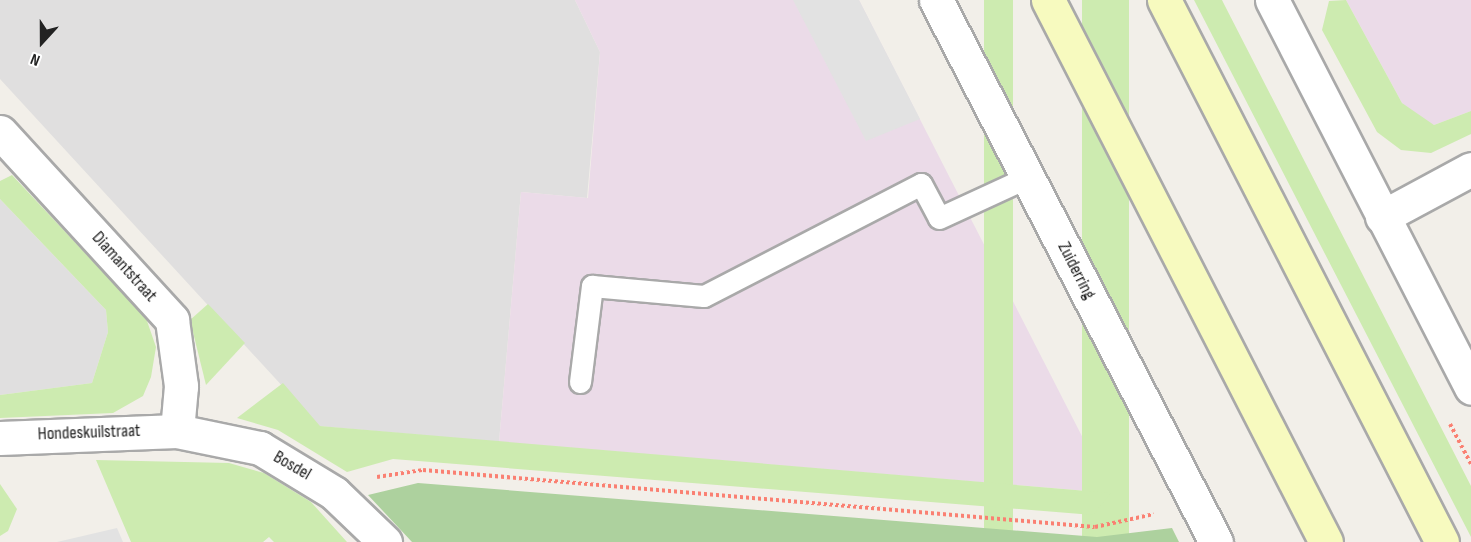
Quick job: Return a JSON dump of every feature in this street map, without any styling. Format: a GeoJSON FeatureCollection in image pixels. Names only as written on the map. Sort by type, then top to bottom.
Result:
{"type":"FeatureCollection","features":[{"type":"Feature","properties":{"kind":"main road"},"geometry":{"type":"LineString","coordinates":[[1048,0],[1326,542]]}},
{"type":"Feature","properties":{"kind":"main road"},"geometry":{"type":"LineString","coordinates":[[1164,0],[1442,542]]}},
{"type":"Feature","properties":{"kind":"street","name":"Zuiderring"},"geometry":{"type":"LineString","coordinates":[[936,0],[1216,542]]}},
{"type":"Feature","properties":{"kind":"street"},"geometry":{"type":"LineString","coordinates":[[1272,0],[1471,388]]}},
{"type":"Feature","properties":{"kind":"street","name":"Diamantstraat"},"geometry":{"type":"LineString","coordinates":[[0,132],[172,320],[181,386],[177,431]]}},
{"type":"Feature","properties":{"kind":"street"},"geometry":{"type":"LineString","coordinates":[[1382,217],[1471,169]]}},
{"type":"Feature","properties":{"kind":"street","name":"Hondeskuilstraat"},"geometry":{"type":"LineString","coordinates":[[0,438],[177,431]]}},
{"type":"Feature","properties":{"kind":"street","name":"Bosdel"},"geometry":{"type":"LineString","coordinates":[[177,431],[260,448],[334,493],[385,542]]}},
{"type":"Feature","properties":{"kind":"lane"},"geometry":{"type":"LineString","coordinates":[[580,382],[592,286],[704,296],[921,184],[939,218],[1028,177]]}},
{"type":"Feature","properties":{"kind":"path"},"geometry":{"type":"LineString","coordinates":[[334,493],[381,475],[423,470],[1095,527],[1197,504]]}},
{"type":"Feature","properties":{"kind":"shaded area"},"geometry":{"type":"Polygon","coordinates":[[[0,0],[575,0],[600,52],[587,198],[521,192],[499,442],[319,426],[0,79],[0,0]]]}},
{"type":"Feature","properties":{"kind":"shaded area"},"geometry":{"type":"Polygon","coordinates":[[[575,0],[859,0],[1111,493],[499,442],[521,192],[588,198],[600,52],[575,0]]]}},
{"type":"Feature","properties":{"kind":"shaded area"},"geometry":{"type":"Polygon","coordinates":[[[793,0],[859,0],[920,119],[866,141],[793,0]]]}},
{"type":"Feature","properties":{"kind":"shaded area"},"geometry":{"type":"Polygon","coordinates":[[[1346,0],[1471,0],[1471,111],[1434,125],[1421,121],[1402,103],[1346,0]]]}},
{"type":"Feature","properties":{"kind":"shaded area"},"geometry":{"type":"Polygon","coordinates":[[[0,199],[106,310],[108,332],[92,383],[0,395],[0,199]]]}},
{"type":"Feature","properties":{"kind":"shaded area"},"geometry":{"type":"Polygon","coordinates":[[[117,528],[123,542],[57,542],[117,528]]]}},
{"type":"Feature","properties":{"kind":"green space"},"geometry":{"type":"Polygon","coordinates":[[[984,0],[1013,0],[1013,542],[984,542],[984,0]]]}},
{"type":"Feature","properties":{"kind":"green space"},"geometry":{"type":"Polygon","coordinates":[[[1082,0],[1129,0],[1129,542],[1082,542],[1082,0]]]}},
{"type":"Feature","properties":{"kind":"green space"},"geometry":{"type":"Polygon","coordinates":[[[1194,0],[1222,0],[1471,486],[1471,537],[1194,0]]]}},
{"type":"Feature","properties":{"kind":"green space"},"geometry":{"type":"Polygon","coordinates":[[[1346,0],[1402,103],[1434,125],[1471,111],[1471,134],[1431,153],[1401,150],[1377,132],[1322,30],[1329,1],[1346,0]]]}},
{"type":"Feature","properties":{"kind":"green space"},"geometry":{"type":"Polygon","coordinates":[[[12,175],[146,318],[156,347],[151,377],[143,396],[113,413],[0,418],[0,395],[92,383],[108,332],[106,310],[0,199],[0,181],[12,175]]]}},
{"type":"Feature","properties":{"kind":"green space"},"geometry":{"type":"Polygon","coordinates":[[[208,304],[245,343],[206,385],[190,320],[208,304]]]}},
{"type":"Feature","properties":{"kind":"green space"},"geometry":{"type":"Polygon","coordinates":[[[283,383],[320,426],[1111,493],[1093,515],[393,459],[347,472],[278,430],[237,418],[283,383]]]}},
{"type":"Feature","properties":{"kind":"green space"},"geometry":{"type":"Polygon","coordinates":[[[96,460],[229,463],[264,473],[311,502],[347,542],[274,542],[269,537],[263,542],[131,542],[96,460]]]}},
{"type":"Feature","properties":{"kind":"green space"},"geometry":{"type":"Polygon","coordinates":[[[418,483],[1097,537],[1172,528],[1179,542],[412,542],[368,495],[418,483]]]}},
{"type":"Feature","properties":{"kind":"green space"},"geometry":{"type":"Polygon","coordinates":[[[0,484],[17,509],[8,531],[0,536],[0,484]]]}}]}
